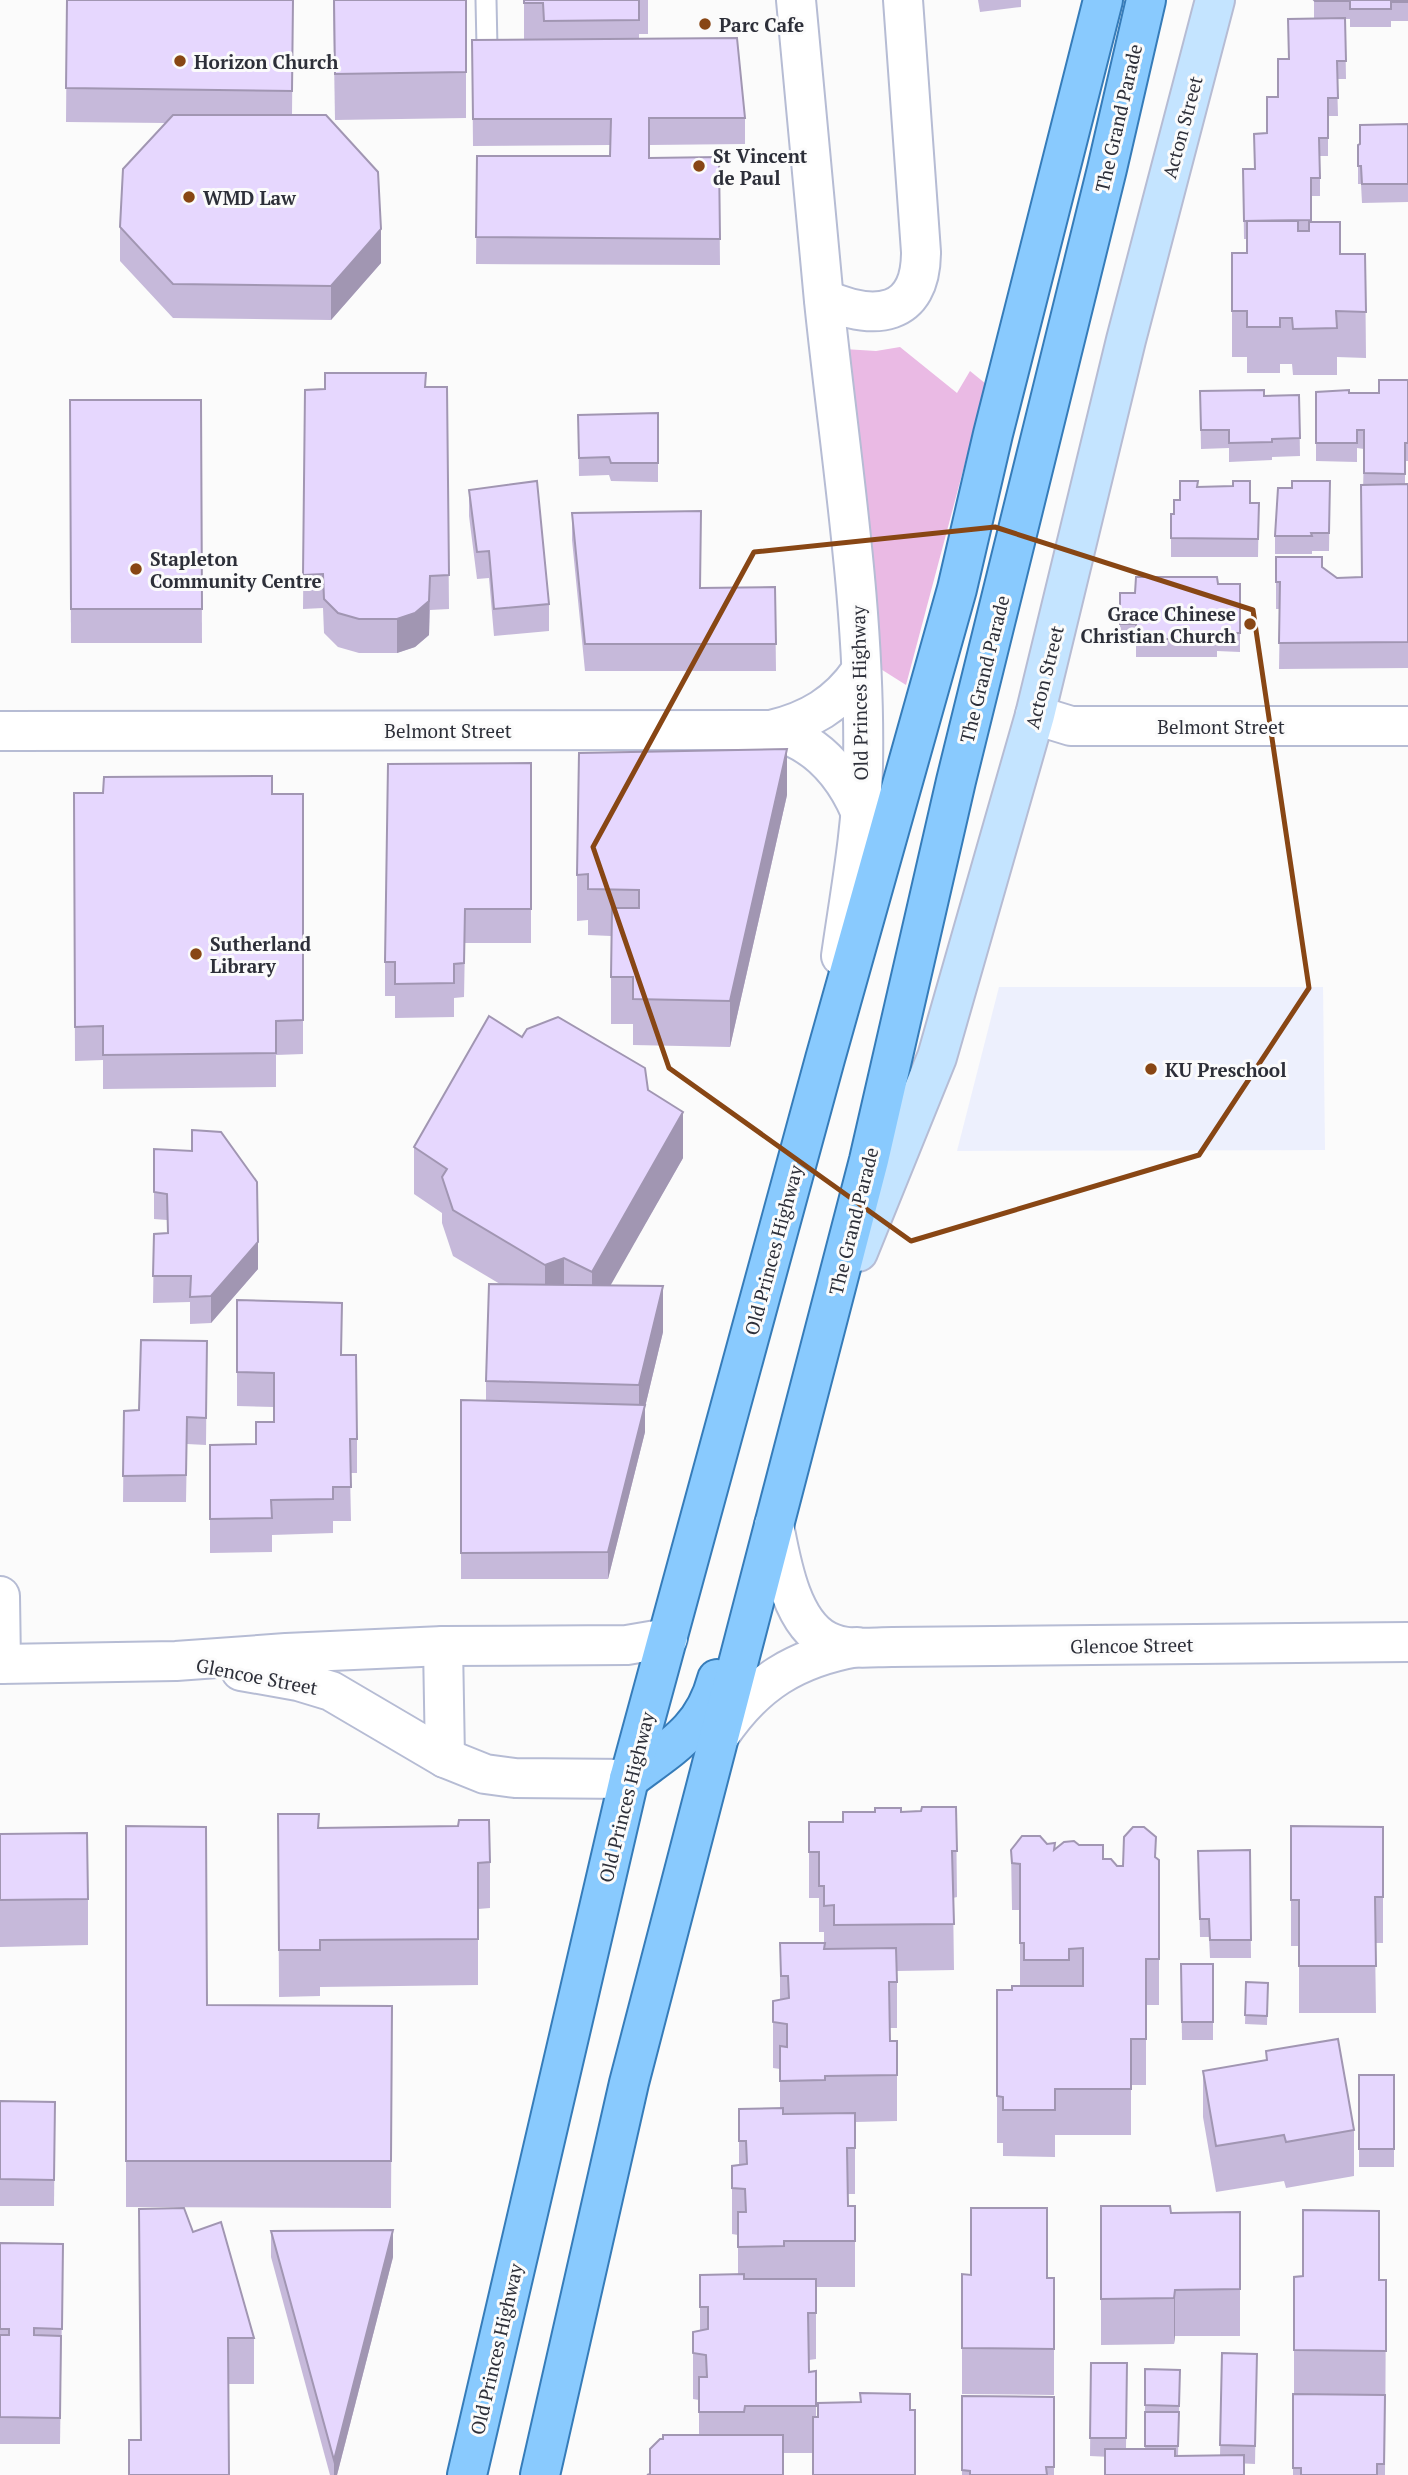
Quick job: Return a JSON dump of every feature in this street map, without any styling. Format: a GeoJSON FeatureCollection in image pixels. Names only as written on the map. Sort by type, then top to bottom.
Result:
{"type":"FeatureCollection","features":[{"type":"Feature","properties":{"kind":"main road"},"geometry":{"type":"LineString","coordinates":[[825,1059],[957,589],[993,434],[1103,0]]}},
{"type":"Feature","properties":{"kind":"main road","name":"The Grand Parade"},"geometry":{"type":"LineString","coordinates":[[822,1338],[869,1160],[956,781],[1146,0]]}},
{"type":"Feature","properties":{"kind":"main road","name":"Old Princes Highway"},"geometry":{"type":"LineString","coordinates":[[467,2475],[629,1779],[825,1059]]}},
{"type":"Feature","properties":{"kind":"main road"},"geometry":{"type":"LineString","coordinates":[[540,2475],[629,2083],[822,1338]]}},
{"type":"Feature","properties":{"kind":"main road"},"geometry":{"type":"LineString","coordinates":[[629,1779],[687,1733],[706,1711],[731,1628],[769,1478],[791,1419],[812,1378]]}},
{"type":"Feature","properties":{"kind":"street","name":"Old Princes Highway"},"geometry":{"type":"LineString","coordinates":[[796,0],[824,299],[851,521],[860,635],[863,768],[860,811],[825,1059]]}},
{"type":"Feature","properties":{"kind":"street"},"geometry":{"type":"LineString","coordinates":[[824,299],[852,310],[886,311],[909,298],[920,275],[921,252],[903,0]]}},
{"type":"Feature","properties":{"kind":"street","name":"Acton Street"},"geometry":{"type":"LineString","coordinates":[[822,1338],[937,1057],[1035,715],[1126,340],[1215,0]]}},
{"type":"Feature","properties":{"kind":"street"},"geometry":{"type":"LineString","coordinates":[[771,730],[794,724],[833,704],[860,672]]}},
{"type":"Feature","properties":{"kind":"street","name":"Belmont Street"},"geometry":{"type":"LineString","coordinates":[[1035,715],[1071,726],[1408,726]]}},
{"type":"Feature","properties":{"kind":"street","name":"Belmont Street"},"geometry":{"type":"LineString","coordinates":[[0,732],[771,730],[799,741],[823,758],[841,776],[860,811]]}},
{"type":"Feature","properties":{"kind":"street","name":"Glencoe Street"},"geometry":{"type":"LineString","coordinates":[[774,1525],[789,1586],[804,1620],[827,1642],[840,1646],[1408,1642]]}},
{"type":"Feature","properties":{"kind":"street"},"geometry":{"type":"LineString","coordinates":[[0,1595],[1,1664]]}},
{"type":"Feature","properties":{"kind":"street","name":"Glencoe Street"},"geometry":{"type":"LineString","coordinates":[[1,1664],[176,1661],[443,1646],[627,1645],[668,1638]]}},
{"type":"Feature","properties":{"kind":"street"},"geometry":{"type":"LineString","coordinates":[[443,1646],[445,1758]]}},
{"type":"Feature","properties":{"kind":"street","name":"Glencoe Street"},"geometry":{"type":"LineString","coordinates":[[720,1735],[747,1700],[777,1675],[815,1657],[857,1647]]}},
{"type":"Feature","properties":{"kind":"street","name":"Glencoe Street"},"geometry":{"type":"LineString","coordinates":[[176,1661],[253,1672],[315,1685],[348,1700],[445,1758],[485,1774],[629,1779]]}},
{"type":"Feature","properties":{"kind":"lane"},"geometry":{"type":"LineString","coordinates":[[486,0],[487,47]]}},
{"type":"Feature","properties":{"kind":"highlighted area"},"geometry":{"type":"Polygon","coordinates":[[[995,527],[1253,610],[1309,988],[1199,1155],[911,1241],[669,1068],[593,847],[754,552],[995,527]]]}},
{"type":"Feature","properties":{"kind":"shaded area"},"geometry":{"type":"Polygon","coordinates":[[[900,347],[957,393],[970,371],[986,384],[906,685],[876,666],[844,349],[876,351],[900,347]]]}},
{"type":"Feature","properties":{"kind":"shaded area","name":"KU Preschool"},"geometry":{"type":"Polygon","coordinates":[[[999,987],[1323,987],[1325,1150],[957,1151],[999,987]]]}},
{"type":"Feature","properties":{"kind":"building","name":"Horizon Church"},"geometry":{"type":"Polygon","coordinates":[[[67,0],[293,0],[292,91],[66,88],[67,0]]]}},
{"type":"Feature","properties":{"kind":"building"},"geometry":{"type":"Polygon","coordinates":[[[334,0],[466,0],[466,72],[335,74],[334,0]]]}},
{"type":"Feature","properties":{"kind":"building"},"geometry":{"type":"Polygon","coordinates":[[[524,0],[639,0],[639,20],[544,21],[543,3],[524,3],[524,0]]]}},
{"type":"Feature","properties":{"kind":"building"},"geometry":{"type":"Polygon","coordinates":[[[1314,0],[1408,2],[1391,2],[1391,9],[1350,9],[1350,1],[1314,0]]]}},
{"type":"Feature","properties":{"kind":"building"},"geometry":{"type":"Polygon","coordinates":[[[1345,18],[1346,61],[1337,61],[1338,98],[1328,98],[1328,138],[1319,138],[1320,178],[1311,178],[1311,220],[1244,221],[1243,169],[1255,169],[1254,134],[1267,133],[1267,97],[1278,97],[1278,59],[1289,59],[1288,19],[1345,18]]]}},
{"type":"Feature","properties":{"kind":"building"},"geometry":{"type":"Polygon","coordinates":[[[737,38],[745,118],[649,118],[649,158],[719,157],[720,239],[476,237],[477,156],[610,156],[611,119],[473,119],[472,40],[737,38]]]}},
{"type":"Feature","properties":{"kind":"building"},"geometry":{"type":"Polygon","coordinates":[[[173,115],[326,115],[378,172],[381,229],[331,286],[173,284],[120,227],[123,169],[173,115]]]}},
{"type":"Feature","properties":{"kind":"building"},"geometry":{"type":"Polygon","coordinates":[[[1408,124],[1408,184],[1362,184],[1361,166],[1358,166],[1360,125],[1408,124]]]}},
{"type":"Feature","properties":{"kind":"building"},"geometry":{"type":"Polygon","coordinates":[[[1247,221],[1298,221],[1298,231],[1309,231],[1309,222],[1340,222],[1340,254],[1365,254],[1366,312],[1336,311],[1337,328],[1293,329],[1292,318],[1280,318],[1280,327],[1247,327],[1247,311],[1232,311],[1232,253],[1247,253],[1247,221]]]}},
{"type":"Feature","properties":{"kind":"building"},"geometry":{"type":"Polygon","coordinates":[[[325,373],[426,373],[425,387],[447,387],[449,575],[430,576],[429,601],[415,613],[397,619],[359,619],[338,613],[324,599],[323,574],[303,575],[305,390],[325,389],[325,373]]]}},
{"type":"Feature","properties":{"kind":"building"},"geometry":{"type":"Polygon","coordinates":[[[1379,380],[1408,380],[1405,474],[1364,473],[1364,430],[1357,430],[1357,443],[1316,443],[1316,392],[1349,390],[1349,393],[1379,393],[1379,380]]]}},
{"type":"Feature","properties":{"kind":"building"},"geometry":{"type":"Polygon","coordinates":[[[1264,390],[1264,396],[1299,395],[1300,438],[1229,443],[1229,430],[1201,430],[1200,391],[1264,390]]]}},
{"type":"Feature","properties":{"kind":"building","name":"Stapleton Community Centre"},"geometry":{"type":"Polygon","coordinates":[[[70,400],[201,400],[202,609],[71,609],[70,400]]]}},
{"type":"Feature","properties":{"kind":"building"},"geometry":{"type":"Polygon","coordinates":[[[658,413],[658,463],[611,463],[609,457],[579,458],[578,415],[658,413]]]}},
{"type":"Feature","properties":{"kind":"building"},"geometry":{"type":"Polygon","coordinates":[[[537,481],[549,604],[494,609],[489,551],[477,552],[469,490],[537,481]]]}},
{"type":"Feature","properties":{"kind":"building"},"geometry":{"type":"Polygon","coordinates":[[[1180,481],[1198,481],[1197,487],[1233,486],[1233,481],[1250,481],[1250,503],[1259,503],[1258,539],[1171,538],[1171,514],[1174,514],[1174,500],[1180,500],[1180,481]]]}},
{"type":"Feature","properties":{"kind":"building"},"geometry":{"type":"Polygon","coordinates":[[[1292,481],[1330,481],[1329,533],[1275,536],[1278,488],[1292,488],[1292,481]]]}},
{"type":"Feature","properties":{"kind":"building"},"geometry":{"type":"Polygon","coordinates":[[[1408,484],[1408,642],[1279,643],[1280,582],[1276,582],[1276,557],[1322,557],[1322,567],[1337,578],[1362,577],[1361,485],[1408,484]]]}},
{"type":"Feature","properties":{"kind":"building"},"geometry":{"type":"Polygon","coordinates":[[[701,511],[700,588],[775,587],[776,644],[585,644],[572,513],[701,511]]]}},
{"type":"Feature","properties":{"kind":"building"},"geometry":{"type":"Polygon","coordinates":[[[1136,577],[1217,577],[1218,584],[1240,584],[1240,633],[1217,633],[1217,639],[1136,639],[1136,624],[1120,624],[1120,593],[1135,593],[1136,577]]]}},
{"type":"Feature","properties":{"kind":"building"},"geometry":{"type":"Polygon","coordinates":[[[787,749],[730,1001],[633,999],[633,977],[611,977],[612,908],[639,908],[639,890],[588,889],[588,874],[577,875],[579,753],[787,749]]]}},
{"type":"Feature","properties":{"kind":"building"},"geometry":{"type":"Polygon","coordinates":[[[531,763],[531,909],[465,909],[464,963],[454,964],[454,983],[395,984],[395,962],[385,962],[388,764],[531,763]]]}},
{"type":"Feature","properties":{"kind":"building"},"geometry":{"type":"Polygon","coordinates":[[[272,776],[272,794],[303,794],[303,1020],[276,1021],[276,1053],[103,1055],[103,1026],[75,1027],[74,793],[103,793],[104,777],[272,776]]]}},
{"type":"Feature","properties":{"kind":"building"},"geometry":{"type":"Polygon","coordinates":[[[489,1016],[522,1037],[527,1029],[558,1017],[645,1068],[648,1090],[683,1112],[592,1272],[564,1258],[545,1265],[453,1210],[442,1177],[447,1169],[414,1147],[489,1016]]]}},
{"type":"Feature","properties":{"kind":"building"},"geometry":{"type":"Polygon","coordinates":[[[192,1130],[221,1132],[257,1182],[258,1242],[211,1296],[190,1297],[191,1276],[153,1276],[154,1234],[168,1233],[167,1194],[154,1192],[154,1149],[192,1151],[192,1130]]]}},
{"type":"Feature","properties":{"kind":"building"},"geometry":{"type":"Polygon","coordinates":[[[489,1284],[663,1286],[639,1385],[486,1381],[489,1284]]]}},
{"type":"Feature","properties":{"kind":"building"},"geometry":{"type":"Polygon","coordinates":[[[237,1300],[342,1303],[341,1355],[356,1355],[357,1439],[350,1439],[351,1487],[333,1487],[333,1499],[271,1500],[272,1518],[210,1519],[210,1445],[256,1444],[256,1422],[274,1422],[274,1373],[237,1372],[237,1300]]]}},
{"type":"Feature","properties":{"kind":"building"},"geometry":{"type":"Polygon","coordinates":[[[141,1340],[207,1341],[206,1418],[187,1417],[186,1475],[123,1476],[124,1411],[139,1410],[141,1340]]]}},
{"type":"Feature","properties":{"kind":"building"},"geometry":{"type":"Polygon","coordinates":[[[461,1400],[645,1405],[608,1552],[461,1553],[461,1400]]]}},
{"type":"Feature","properties":{"kind":"building"},"geometry":{"type":"Polygon","coordinates":[[[922,1807],[956,1807],[957,1851],[952,1851],[954,1924],[834,1925],[834,1905],[824,1906],[824,1886],[819,1886],[819,1852],[809,1852],[809,1822],[843,1822],[843,1812],[875,1812],[875,1808],[901,1808],[901,1812],[921,1811],[922,1807]]]}},
{"type":"Feature","properties":{"kind":"building"},"geometry":{"type":"Polygon","coordinates":[[[278,1814],[319,1814],[318,1828],[458,1826],[459,1820],[489,1820],[490,1862],[478,1863],[478,1939],[320,1940],[320,1950],[279,1950],[278,1814]]]}},
{"type":"Feature","properties":{"kind":"building"},"geometry":{"type":"Polygon","coordinates":[[[126,1826],[206,1827],[207,2005],[392,2006],[391,2161],[126,2161],[126,1826]]]}},
{"type":"Feature","properties":{"kind":"building"},"geometry":{"type":"Polygon","coordinates":[[[1291,1826],[1383,1827],[1383,1897],[1375,1897],[1376,1966],[1299,1966],[1299,1900],[1291,1900],[1291,1826]]]}},
{"type":"Feature","properties":{"kind":"building"},"geometry":{"type":"Polygon","coordinates":[[[1133,1827],[1144,1827],[1156,1837],[1155,1857],[1159,1860],[1159,1959],[1146,1959],[1146,2039],[1131,2039],[1131,2089],[1055,2089],[1055,2110],[1003,2110],[1003,2097],[997,2096],[997,1990],[1012,1990],[1012,1986],[1083,1986],[1083,1948],[1069,1949],[1069,1960],[1024,1960],[1024,1943],[1020,1943],[1020,1864],[1012,1863],[1011,1850],[1022,1836],[1040,1836],[1047,1844],[1055,1843],[1054,1850],[1064,1842],[1103,1845],[1103,1859],[1111,1859],[1117,1866],[1123,1866],[1124,1837],[1133,1827]]]}},
{"type":"Feature","properties":{"kind":"building"},"geometry":{"type":"Polygon","coordinates":[[[87,1833],[88,1899],[0,1900],[0,1834],[87,1833]]]}},
{"type":"Feature","properties":{"kind":"building"},"geometry":{"type":"Polygon","coordinates":[[[1250,1850],[1251,1940],[1210,1940],[1209,1919],[1200,1919],[1198,1851],[1250,1850]]]}},
{"type":"Feature","properties":{"kind":"building"},"geometry":{"type":"Polygon","coordinates":[[[780,1943],[825,1943],[824,1949],[896,1948],[897,1982],[889,1982],[890,2041],[897,2041],[897,2075],[825,2076],[825,2080],[780,2081],[780,2046],[787,2047],[787,2024],[773,2022],[773,2001],[789,1998],[788,1976],[781,1976],[780,1943]]]}},
{"type":"Feature","properties":{"kind":"building"},"geometry":{"type":"Polygon","coordinates":[[[1181,1964],[1213,1964],[1213,2022],[1182,2022],[1181,1964]]]}},
{"type":"Feature","properties":{"kind":"building"},"geometry":{"type":"Polygon","coordinates":[[[1246,1982],[1268,1983],[1267,2016],[1245,2015],[1246,1982]]]}},
{"type":"Feature","properties":{"kind":"building"},"geometry":{"type":"Polygon","coordinates":[[[1338,2039],[1354,2130],[1286,2142],[1284,2135],[1216,2146],[1203,2071],[1267,2060],[1266,2051],[1338,2039]]]}},
{"type":"Feature","properties":{"kind":"building"},"geometry":{"type":"Polygon","coordinates":[[[1359,2075],[1394,2075],[1394,2149],[1359,2149],[1359,2075]]]}},
{"type":"Feature","properties":{"kind":"building"},"geometry":{"type":"Polygon","coordinates":[[[0,2101],[55,2102],[54,2180],[0,2179],[0,2101]]]}},
{"type":"Feature","properties":{"kind":"building"},"geometry":{"type":"Polygon","coordinates":[[[783,2108],[783,2114],[855,2113],[855,2148],[847,2148],[848,2206],[855,2206],[855,2241],[784,2241],[784,2246],[738,2247],[738,2212],[746,2212],[745,2189],[732,2188],[732,2166],[747,2164],[746,2141],[739,2141],[739,2109],[783,2108]]]}},
{"type":"Feature","properties":{"kind":"building"},"geometry":{"type":"Polygon","coordinates":[[[1101,2206],[1170,2206],[1171,2213],[1240,2212],[1240,2289],[1175,2290],[1174,2298],[1101,2299],[1101,2206]]]}},
{"type":"Feature","properties":{"kind":"building"},"geometry":{"type":"Polygon","coordinates":[[[184,2208],[193,2232],[221,2222],[254,2338],[228,2338],[229,2475],[129,2475],[129,2440],[141,2440],[139,2209],[184,2208]]]}},
{"type":"Feature","properties":{"kind":"building"},"geometry":{"type":"Polygon","coordinates":[[[971,2208],[1047,2208],[1047,2278],[1054,2278],[1054,2349],[962,2348],[962,2274],[971,2275],[971,2208]]]}},
{"type":"Feature","properties":{"kind":"building"},"geometry":{"type":"Polygon","coordinates":[[[1303,2210],[1379,2211],[1379,2280],[1386,2280],[1386,2351],[1294,2350],[1294,2277],[1303,2276],[1303,2210]]]}},
{"type":"Feature","properties":{"kind":"building"},"geometry":{"type":"Polygon","coordinates":[[[393,2230],[334,2460],[271,2231],[393,2230]]]}},
{"type":"Feature","properties":{"kind":"building"},"geometry":{"type":"Polygon","coordinates":[[[0,2243],[63,2244],[62,2329],[34,2328],[34,2335],[61,2336],[60,2418],[0,2417],[0,2335],[9,2335],[9,2329],[0,2329],[0,2243]]]}},
{"type":"Feature","properties":{"kind":"building"},"geometry":{"type":"Polygon","coordinates":[[[744,2274],[744,2279],[816,2279],[816,2313],[808,2313],[809,2372],[816,2371],[816,2406],[745,2406],[744,2412],[699,2412],[699,2377],[707,2377],[706,2355],[693,2353],[693,2332],[708,2329],[708,2307],[700,2307],[700,2275],[744,2274]]]}},
{"type":"Feature","properties":{"kind":"building"},"geometry":{"type":"Polygon","coordinates":[[[1222,2353],[1257,2354],[1255,2446],[1220,2445],[1222,2353]]]}},
{"type":"Feature","properties":{"kind":"building"},"geometry":{"type":"Polygon","coordinates":[[[1091,2363],[1127,2363],[1126,2438],[1090,2438],[1091,2363]]]}},
{"type":"Feature","properties":{"kind":"building"},"geometry":{"type":"Polygon","coordinates":[[[1145,2369],[1180,2370],[1179,2406],[1145,2405],[1145,2369]]]}},
{"type":"Feature","properties":{"kind":"building"},"geometry":{"type":"Polygon","coordinates":[[[860,2393],[910,2394],[910,2410],[915,2410],[915,2475],[813,2475],[813,2417],[818,2417],[818,2403],[861,2402],[860,2393]]]}},
{"type":"Feature","properties":{"kind":"building"},"geometry":{"type":"Polygon","coordinates":[[[1293,2394],[1385,2395],[1384,2464],[1377,2464],[1377,2475],[1301,2475],[1301,2468],[1293,2468],[1293,2394]]]}},
{"type":"Feature","properties":{"kind":"building"},"geometry":{"type":"Polygon","coordinates":[[[962,2396],[1054,2397],[1054,2467],[1046,2467],[1047,2475],[970,2475],[970,2471],[962,2470],[962,2396]]]}},
{"type":"Feature","properties":{"kind":"building"},"geometry":{"type":"Polygon","coordinates":[[[1145,2412],[1179,2412],[1178,2446],[1145,2446],[1145,2412]]]}},
{"type":"Feature","properties":{"kind":"building"},"geometry":{"type":"Polygon","coordinates":[[[663,2435],[783,2435],[783,2475],[647,2475],[650,2474],[650,2449],[663,2439],[663,2435]]]}},
{"type":"Feature","properties":{"kind":"building"},"geometry":{"type":"Polygon","coordinates":[[[1105,2449],[1175,2449],[1175,2456],[1244,2455],[1244,2475],[1105,2475],[1105,2449]]]}},
{"type":"Feature","properties":{"kind":"place","name":"Parc Cafe"},"geometry":{"type":"Point","coordinates":[705,24]}},
{"type":"Feature","properties":{"kind":"place","name":"Horizon Church"},"geometry":{"type":"Point","coordinates":[180,61]}},
{"type":"Feature","properties":{"kind":"place","name":"St Vincent de Paul"},"geometry":{"type":"Point","coordinates":[699,166]}},
{"type":"Feature","properties":{"kind":"place","name":"WMD Law"},"geometry":{"type":"Point","coordinates":[189,197]}},
{"type":"Feature","properties":{"kind":"place","name":"Stapleton Community Centre"},"geometry":{"type":"Point","coordinates":[136,569]}},
{"type":"Feature","properties":{"kind":"place","name":"Grace Chinese Christian Church"},"geometry":{"type":"Point","coordinates":[1250,624]}},
{"type":"Feature","properties":{"kind":"place","name":"Sutherland Library"},"geometry":{"type":"Point","coordinates":[196,954]}},
{"type":"Feature","properties":{"kind":"place","name":"KU Preschool"},"geometry":{"type":"Point","coordinates":[1151,1069]}}]}
